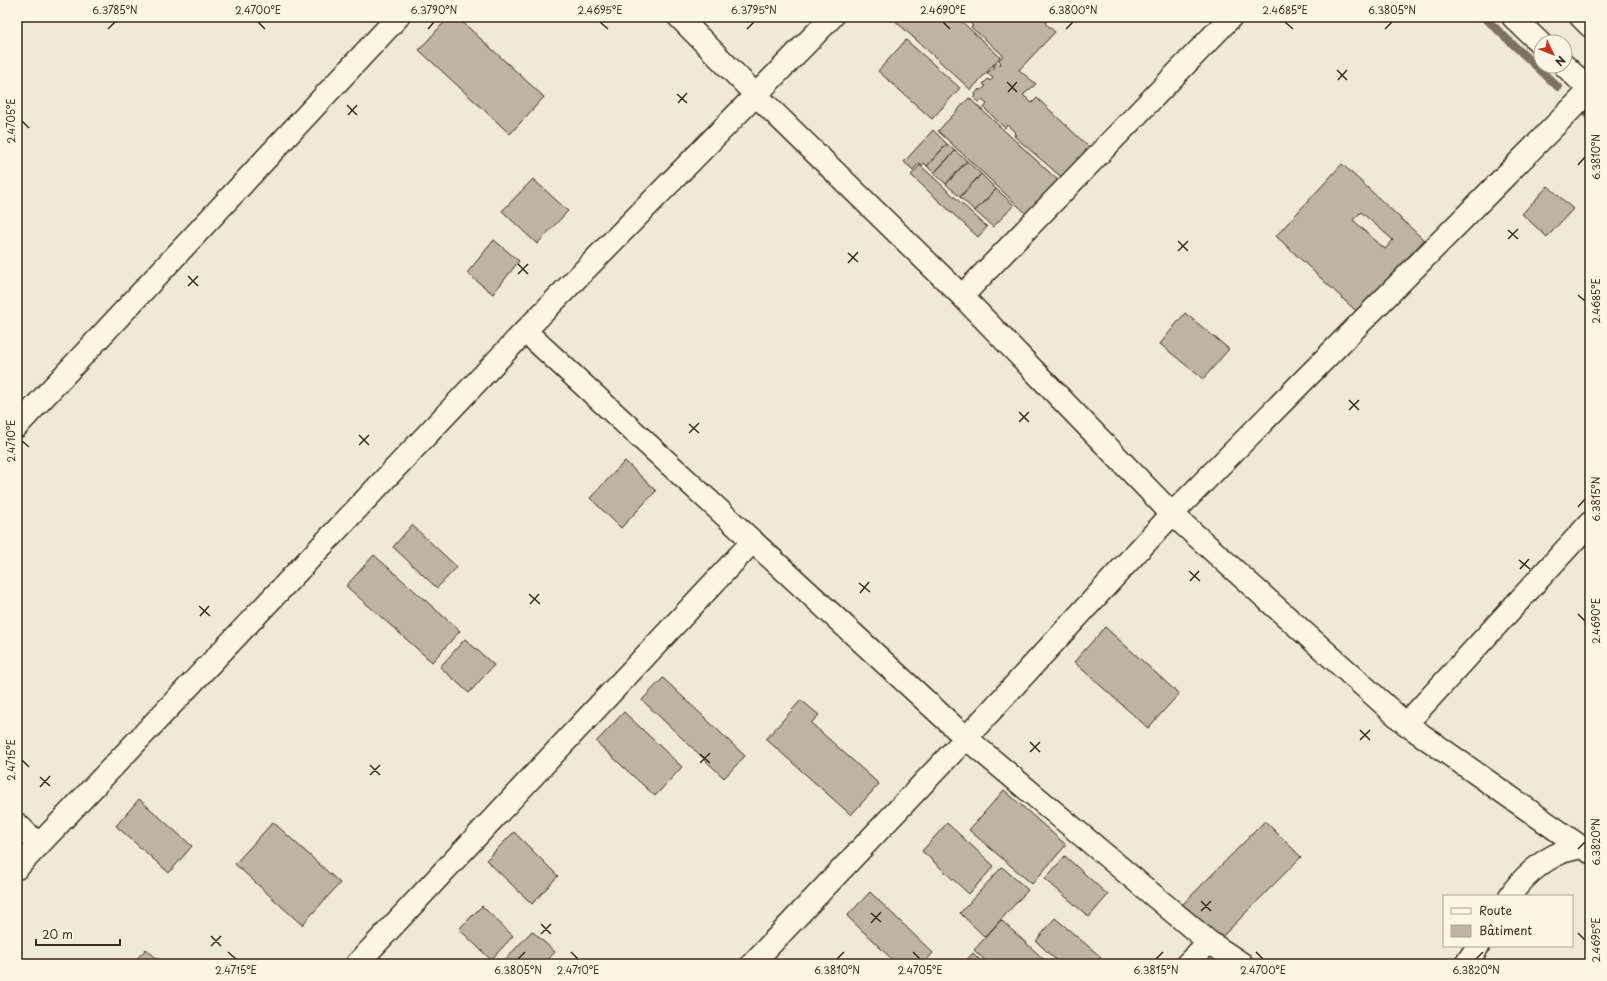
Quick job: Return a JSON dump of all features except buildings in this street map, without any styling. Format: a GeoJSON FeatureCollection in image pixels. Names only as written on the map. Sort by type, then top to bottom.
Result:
{"type":"FeatureCollection","features":[{"type":"Feature","properties":{"kind":"street"},"geometry":{"type":"LineString","coordinates":[[17,426],[398,17]]}},
{"type":"Feature","properties":{"kind":"street"},"geometry":{"type":"LineString","coordinates":[[679,17],[755,94],[962,296],[1172,514],[1406,724],[1585,849]]}},
{"type":"Feature","properties":{"kind":"street"},"geometry":{"type":"LineString","coordinates":[[17,868],[524,331],[832,17]]}},
{"type":"Feature","properties":{"kind":"street"},"geometry":{"type":"LineString","coordinates":[[962,296],[1231,17]]}},
{"type":"Feature","properties":{"kind":"street"},"geometry":{"type":"LineString","coordinates":[[1513,17],[1533,36]]}},
{"type":"Feature","properties":{"kind":"street"},"geometry":{"type":"LineString","coordinates":[[1581,17],[1590,26]]}},
{"type":"Feature","properties":{"kind":"street"},"geometry":{"type":"LineString","coordinates":[[752,964],[966,738],[1172,514],[1590,90],[1573,74]]}},
{"type":"Feature","properties":{"kind":"street"},"geometry":{"type":"LineString","coordinates":[[524,331],[966,738],[1209,942],[1242,964]]}},
{"type":"Feature","properties":{"kind":"street"},"geometry":{"type":"LineString","coordinates":[[1406,724],[1590,523]]}},
{"type":"Feature","properties":{"kind":"street"},"geometry":{"type":"LineString","coordinates":[[357,964],[753,541]]}},
{"type":"Feature","properties":{"kind":"street"},"geometry":{"type":"LineString","coordinates":[[17,824],[39,844]]}},
{"type":"Feature","properties":{"kind":"street"},"geometry":{"type":"LineString","coordinates":[[1511,895],[1516,887],[1540,864],[1560,853],[1585,849]]}},
{"type":"Feature","properties":{"kind":"street"},"geometry":{"type":"LineString","coordinates":[[1187,964],[1209,942]]}},
{"type":"Feature","properties":{"kind":"street"},"geometry":{"type":"LineString","coordinates":[[1466,964],[1477,947]]}},
{"type":"Feature","properties":{"kind":"waterway"},"geometry":{"type":"LineString","coordinates":[[1484,17],[1558,87]]}},
{"type":"Feature","properties":{"kind":"waterway"},"geometry":{"type":"LineString","coordinates":[[1587,114],[1590,118]]}}]}
